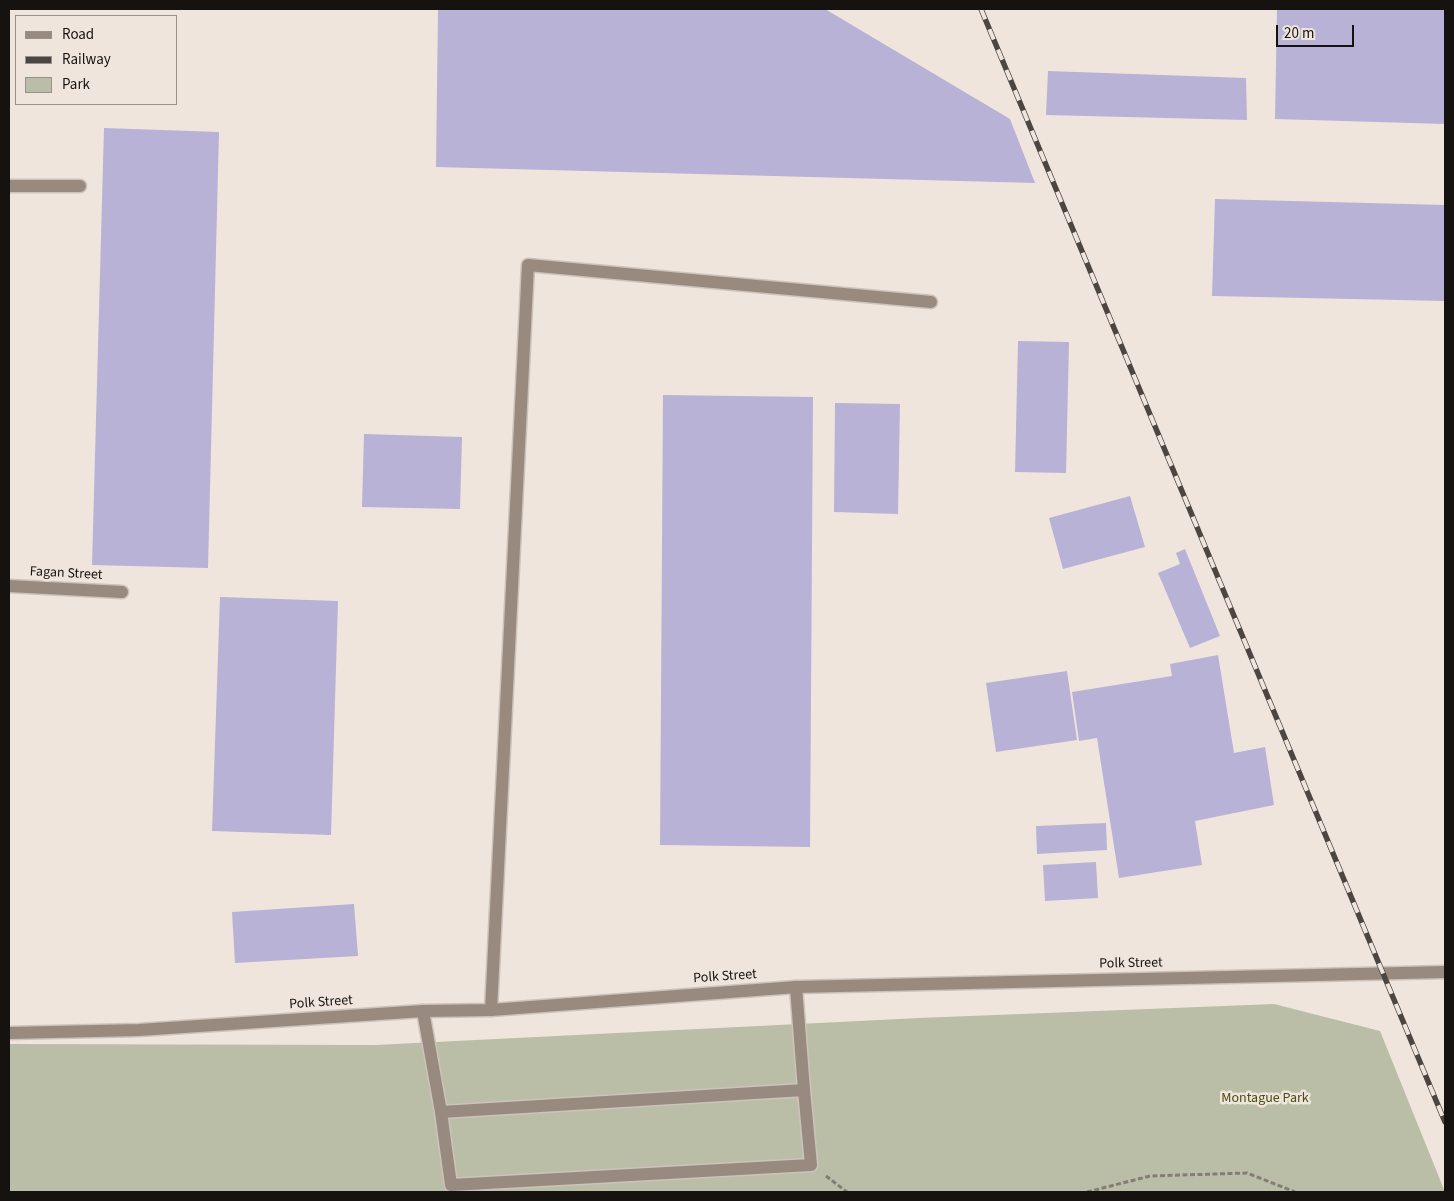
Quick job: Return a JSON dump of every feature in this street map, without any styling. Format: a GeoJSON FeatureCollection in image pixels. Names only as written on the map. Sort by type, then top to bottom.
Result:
{"type":"FeatureCollection","features":[{"type":"Feature","properties":{"kind":"street"},"geometry":{"type":"LineString","coordinates":[[9,186],[80,186]]}},
{"type":"Feature","properties":{"kind":"street"},"geometry":{"type":"LineString","coordinates":[[491,1010],[528,265],[931,302]]}},
{"type":"Feature","properties":{"kind":"street","name":"Fagan Street"},"geometry":{"type":"LineString","coordinates":[[9,586],[122,592]]}},
{"type":"Feature","properties":{"kind":"street","name":"Polk Street"},"geometry":{"type":"LineString","coordinates":[[9,1033],[138,1030],[422,1012],[491,1010],[796,987],[1445,972]]}},
{"type":"Feature","properties":{"kind":"street"},"geometry":{"type":"LineString","coordinates":[[422,1012],[441,1112],[451,1185],[812,1165],[796,987]]}},
{"type":"Feature","properties":{"kind":"street"},"geometry":{"type":"LineString","coordinates":[[441,1112],[804,1090]]}},
{"type":"Feature","properties":{"kind":"path"},"geometry":{"type":"LineString","coordinates":[[812,1165],[847,1192]]}},
{"type":"Feature","properties":{"kind":"path"},"geometry":{"type":"LineString","coordinates":[[1087,1192],[1150,1176],[1247,1173],[1295,1192]]}},
{"type":"Feature","properties":{"kind":"green space","name":"Montague Park"},"geometry":{"type":"Polygon","coordinates":[[[1274,1004],[1380,1031],[1445,1192],[9,1192],[9,1044],[375,1045],[919,1018],[1274,1004]]]}},
{"type":"Feature","properties":{"kind":"building"},"geometry":{"type":"Polygon","coordinates":[[[438,9],[825,9],[1010,119],[1035,183],[436,167],[438,9]]]}},
{"type":"Feature","properties":{"kind":"building"},"geometry":{"type":"Polygon","coordinates":[[[1277,9],[1445,9],[1445,124],[1275,119],[1277,9]]]}},
{"type":"Feature","properties":{"kind":"building"},"geometry":{"type":"Polygon","coordinates":[[[1048,71],[1246,78],[1247,120],[1046,115],[1048,71]]]}},
{"type":"Feature","properties":{"kind":"building"},"geometry":{"type":"Polygon","coordinates":[[[104,128],[219,132],[208,568],[92,565],[104,128]]]}},
{"type":"Feature","properties":{"kind":"building"},"geometry":{"type":"Polygon","coordinates":[[[1215,199],[1445,205],[1445,301],[1212,296],[1215,199]]]}},
{"type":"Feature","properties":{"kind":"building"},"geometry":{"type":"Polygon","coordinates":[[[1018,341],[1069,342],[1066,473],[1015,472],[1018,341]]]}},
{"type":"Feature","properties":{"kind":"building"},"geometry":{"type":"Polygon","coordinates":[[[663,395],[813,397],[810,847],[660,845],[663,395]]]}},
{"type":"Feature","properties":{"kind":"building"},"geometry":{"type":"Polygon","coordinates":[[[835,403],[900,404],[898,514],[834,512],[835,403]]]}},
{"type":"Feature","properties":{"kind":"building"},"geometry":{"type":"Polygon","coordinates":[[[364,434],[462,437],[460,509],[362,507],[364,434]]]}},
{"type":"Feature","properties":{"kind":"building"},"geometry":{"type":"Polygon","coordinates":[[[1130,496],[1145,547],[1063,569],[1049,518],[1130,496]]]}},
{"type":"Feature","properties":{"kind":"building"},"geometry":{"type":"Polygon","coordinates":[[[1185,549],[1220,636],[1190,648],[1158,573],[1180,564],[1176,553],[1185,549]]]}},
{"type":"Feature","properties":{"kind":"building"},"geometry":{"type":"Polygon","coordinates":[[[220,597],[338,601],[331,835],[212,831],[220,597]]]}},
{"type":"Feature","properties":{"kind":"building"},"geometry":{"type":"Polygon","coordinates":[[[1218,655],[1234,753],[1265,747],[1274,805],[1195,821],[1202,865],[1119,878],[1097,738],[1079,741],[1072,692],[1172,676],[1170,664],[1218,655]]]}},
{"type":"Feature","properties":{"kind":"building"},"geometry":{"type":"Polygon","coordinates":[[[1067,671],[1077,740],[996,752],[986,683],[1067,671]]]}},
{"type":"Feature","properties":{"kind":"building"},"geometry":{"type":"Polygon","coordinates":[[[1106,823],[1107,850],[1037,854],[1036,826],[1106,823]]]}},
{"type":"Feature","properties":{"kind":"building"},"geometry":{"type":"Polygon","coordinates":[[[1096,862],[1098,898],[1045,901],[1043,865],[1096,862]]]}},
{"type":"Feature","properties":{"kind":"building"},"geometry":{"type":"Polygon","coordinates":[[[354,904],[358,956],[235,963],[232,912],[354,904]]]}},
{"type":"Feature","properties":{"kind":"railway"},"geometry":{"type":"LineString","coordinates":[[981,9],[1445,1122]]}}]}
